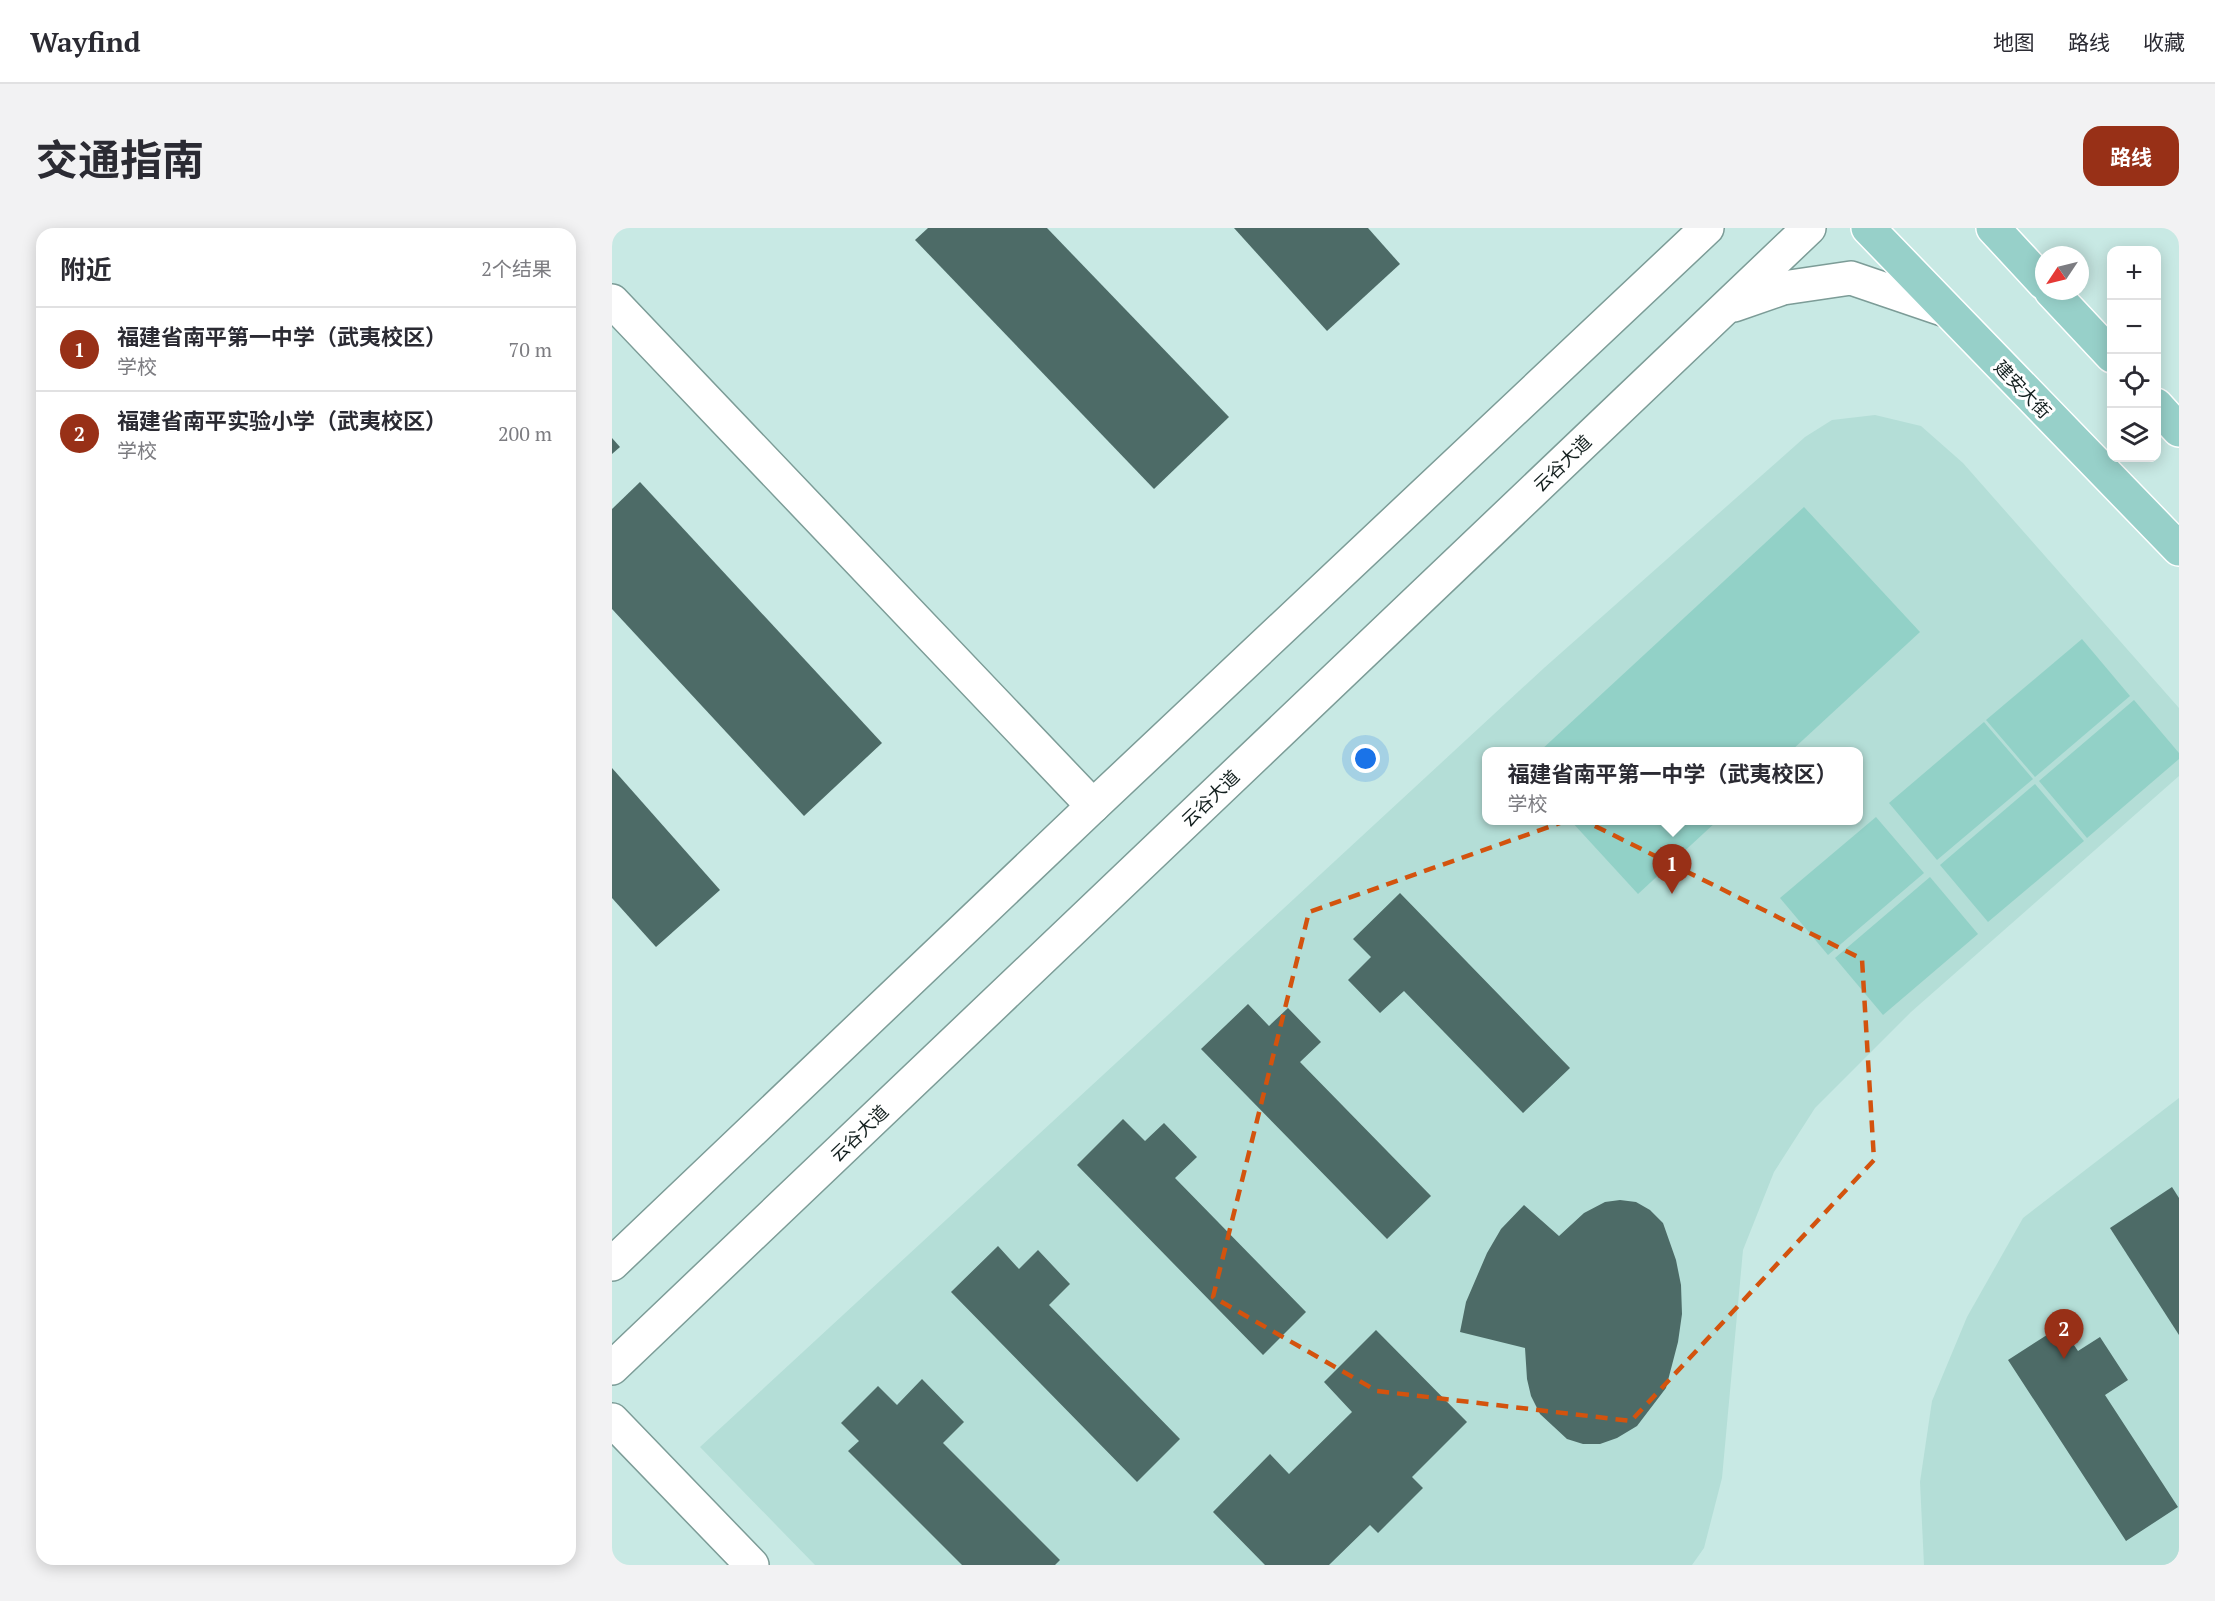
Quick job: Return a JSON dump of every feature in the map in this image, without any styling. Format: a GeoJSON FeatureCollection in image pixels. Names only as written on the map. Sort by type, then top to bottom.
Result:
{"type":"FeatureCollection","features":[{"type":"Feature","properties":{"kind":"main road"},"geometry":{"type":"LineString","coordinates":[[1668,264],[1685,228]]}},
{"type":"Feature","properties":{"kind":"main road"},"geometry":{"type":"LineString","coordinates":[[612,1264],[1093,806],[1707,228]]}},
{"type":"Feature","properties":{"kind":"main road","name":"云谷大道"},"geometry":{"type":"LineString","coordinates":[[612,1368],[1809,228]]}},
{"type":"Feature","properties":{"kind":"main road","name":"建安大街"},"geometry":{"type":"LineString","coordinates":[[1868,228],[2179,549]]}},
{"type":"Feature","properties":{"kind":"main road"},"geometry":{"type":"LineString","coordinates":[[1993,228],[2019,243],[2035,269]]}},
{"type":"Feature","properties":{"kind":"main road"},"geometry":{"type":"LineString","coordinates":[[1724,309],[1783,288],[1851,278],[1948,311]]}},
{"type":"Feature","properties":{"kind":"main road"},"geometry":{"type":"LineString","coordinates":[[2059,300],[2110,354]]}},
{"type":"Feature","properties":{"kind":"main road"},"geometry":{"type":"LineString","coordinates":[[612,301],[1093,806]]}},
{"type":"Feature","properties":{"kind":"main road"},"geometry":{"type":"LineString","coordinates":[[2160,408],[2179,430]]}},
{"type":"Feature","properties":{"kind":"main road"},"geometry":{"type":"LineString","coordinates":[[612,1420],[752,1565]]}},
{"type":"Feature","properties":{"kind":"main road"},"geometry":{"type":"LineString","coordinates":[[612,1448],[724,1565]]}},
{"type":"Feature","properties":{"kind":"highlighted area"},"geometry":{"type":"Polygon","coordinates":[[[1577,817],[1862,959],[1874,1160],[1631,1421],[1377,1391],[1213,1297],[1309,912],[1577,817]]]}},
{"type":"Feature","properties":{"kind":"shaded area"},"geometry":{"type":"Polygon","coordinates":[[[1875,415],[1921,426],[1963,463],[2179,708],[2179,776],[1911,1012],[1815,1108],[1774,1172],[1743,1250],[1722,1478],[1704,1548],[1692,1565],[815,1565],[700,1447],[1544,668],[1805,437],[1832,420],[1875,415]]]}},
{"type":"Feature","properties":{"kind":"shaded area"},"geometry":{"type":"Polygon","coordinates":[[[1804,507],[1920,632],[1795,747],[1544,747],[1804,507]]]}},
{"type":"Feature","properties":{"kind":"shaded area"},"geometry":{"type":"Polygon","coordinates":[[[2082,639],[2130,696],[2035,777],[1986,720],[2082,639]]]}},
{"type":"Feature","properties":{"kind":"shaded area"},"geometry":{"type":"Polygon","coordinates":[[[2134,700],[2179,753],[2179,759],[2087,838],[2039,781],[2134,700]]]}},
{"type":"Feature","properties":{"kind":"shaded area"},"geometry":{"type":"Polygon","coordinates":[[[1984,722],[2033,779],[1937,860],[1889,803],[1984,722]]]}},
{"type":"Feature","properties":{"kind":"shaded area"},"geometry":{"type":"Polygon","coordinates":[[[2035,784],[2084,841],[1988,922],[1940,865],[2035,784]]]}},
{"type":"Feature","properties":{"kind":"shaded area"},"geometry":{"type":"Polygon","coordinates":[[[1876,817],[1924,873],[1828,955],[1780,898],[1876,817]]]}},
{"type":"Feature","properties":{"kind":"shaded area"},"geometry":{"type":"Polygon","coordinates":[[[1575,825],[1713,825],[1638,894],[1575,825]]]}},
{"type":"Feature","properties":{"kind":"shaded area"},"geometry":{"type":"Polygon","coordinates":[[[1930,877],[1978,934],[1883,1015],[1835,958],[1930,877]]]}},
{"type":"Feature","properties":{"kind":"shaded area"},"geometry":{"type":"Polygon","coordinates":[[[2179,1098],[2179,1565],[1924,1565],[1920,1482],[1932,1401],[1967,1317],[2023,1218],[2179,1098]]]}},
{"type":"Feature","properties":{"kind":"building"},"geometry":{"type":"Polygon","coordinates":[[[928,228],[1047,228],[1229,417],[1154,489],[915,240],[928,228]]]}},
{"type":"Feature","properties":{"kind":"building"},"geometry":{"type":"Polygon","coordinates":[[[1234,228],[1368,228],[1400,264],[1327,331],[1234,228]]]}},
{"type":"Feature","properties":{"kind":"building"},"geometry":{"type":"Polygon","coordinates":[[[612,438],[620,447],[612,454],[612,438]]]}},
{"type":"Feature","properties":{"kind":"building"},"geometry":{"type":"Polygon","coordinates":[[[640,482],[882,743],[804,816],[612,609],[612,509],[640,482]]]}},
{"type":"Feature","properties":{"kind":"building"},"geometry":{"type":"Polygon","coordinates":[[[612,768],[720,890],[656,947],[612,898],[612,768]]]}},
{"type":"Feature","properties":{"kind":"building"},"geometry":{"type":"Polygon","coordinates":[[[1400,893],[1570,1068],[1523,1113],[1404,991],[1380,1013],[1348,980],[1371,957],[1353,939],[1400,893]]]}},
{"type":"Feature","properties":{"kind":"building"},"geometry":{"type":"Polygon","coordinates":[[[1248,1004],[1269,1026],[1288,1008],[1321,1042],[1300,1062],[1431,1196],[1387,1239],[1201,1049],[1248,1004]]]}},
{"type":"Feature","properties":{"kind":"building"},"geometry":{"type":"Polygon","coordinates":[[[1123,1119],[1145,1141],[1164,1123],[1197,1157],[1175,1178],[1306,1312],[1263,1355],[1077,1165],[1123,1119]]]}},
{"type":"Feature","properties":{"kind":"building"},"geometry":{"type":"Polygon","coordinates":[[[2172,1187],[2179,1198],[2179,1335],[2110,1228],[2172,1187]]]}},
{"type":"Feature","properties":{"kind":"building"},"geometry":{"type":"Polygon","coordinates":[[[1620,1200],[1636,1202],[1650,1210],[1663,1223],[1676,1260],[1681,1285],[1682,1314],[1678,1342],[1666,1388],[1637,1426],[1617,1438],[1600,1444],[1583,1444],[1567,1439],[1540,1414],[1531,1396],[1527,1379],[1525,1348],[1460,1332],[1466,1302],[1487,1253],[1501,1229],[1524,1205],[1559,1236],[1584,1213],[1605,1202],[1620,1200]]]}},
{"type":"Feature","properties":{"kind":"building"},"geometry":{"type":"Polygon","coordinates":[[[998,1246],[1019,1269],[1038,1250],[1070,1284],[1049,1305],[1180,1439],[1137,1482],[951,1292],[998,1246]]]}},
{"type":"Feature","properties":{"kind":"building"},"geometry":{"type":"Polygon","coordinates":[[[2061,1326],[2078,1351],[2100,1337],[2128,1380],[2105,1395],[2178,1507],[2126,1541],[2008,1360],[2061,1326]]]}},
{"type":"Feature","properties":{"kind":"building"},"geometry":{"type":"Polygon","coordinates":[[[1376,1330],[1467,1422],[1412,1477],[1423,1488],[1378,1533],[1370,1525],[1329,1565],[1265,1565],[1213,1512],[1270,1454],[1289,1474],[1352,1412],[1324,1382],[1376,1330]]]}},
{"type":"Feature","properties":{"kind":"building"},"geometry":{"type":"Polygon","coordinates":[[[922,1379],[964,1422],[943,1443],[1060,1560],[1055,1565],[962,1565],[848,1451],[859,1441],[841,1423],[878,1386],[897,1405],[922,1379]]]}},
{"type":"Feature","properties":{"kind":"place","name":"福建省南平第一中学（武夷校区）"},"geometry":{"type":"Point","coordinates":[1672,894]}},
{"type":"Feature","properties":{"kind":"place","name":"福建省南平实验小学（武夷校区）"},"geometry":{"type":"Point","coordinates":[2064,1359]}}]}
